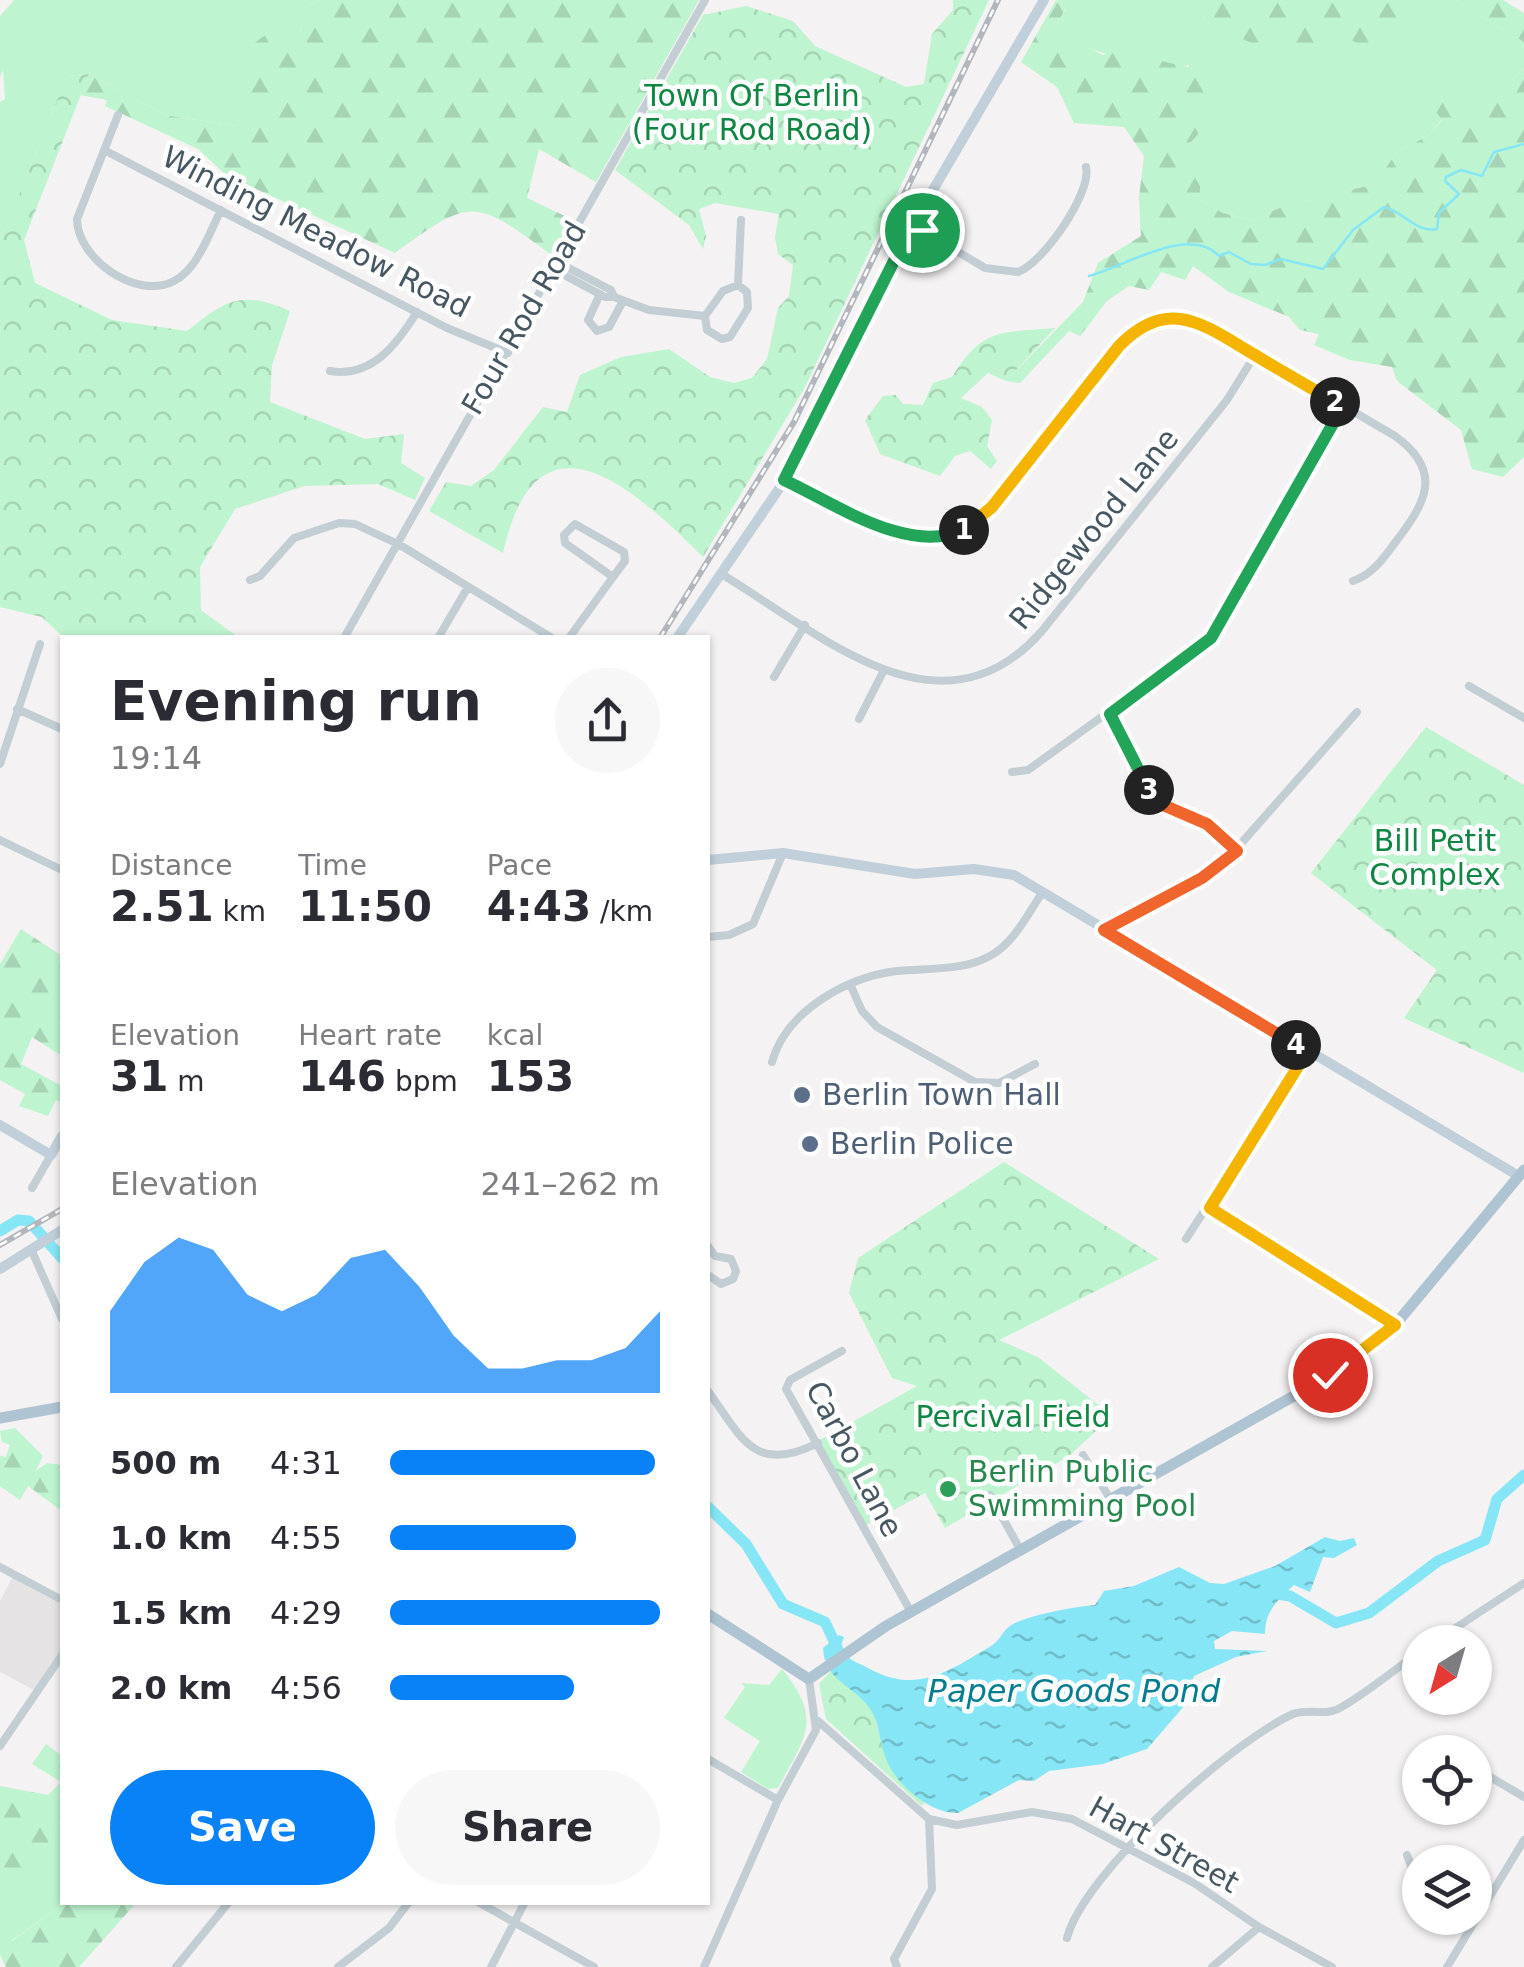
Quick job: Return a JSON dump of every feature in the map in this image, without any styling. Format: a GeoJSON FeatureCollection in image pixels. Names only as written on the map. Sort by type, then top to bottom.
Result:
{"type":"FeatureCollection","features":[{"type":"Feature","properties":{"kind":"main road"},"geometry":{"type":"LineString","coordinates":[[710,1616],[809,1679],[910,1612],[1348,1366],[1395,1325],[1522,1175]]}},
{"type":"Feature","properties":{"kind":"main road"},"geometry":{"type":"LineString","coordinates":[[0,1418],[60,1407]]}},
{"type":"Feature","properties":{"kind":"street","name":"Four Rod Road"},"geometry":{"type":"LineString","coordinates":[[346,635],[704,0]]}},
{"type":"Feature","properties":{"kind":"street"},"geometry":{"type":"LineString","coordinates":[[679,635],[784,480],[912,225],[1044,0]]}},
{"type":"Feature","properties":{"kind":"street"},"geometry":{"type":"LineString","coordinates":[[118,114],[80,206],[77,232],[88,254],[124,276],[152,286],[176,280],[194,262],[221,210]]}},
{"type":"Feature","properties":{"kind":"street","name":"Winding Meadow Road"},"geometry":{"type":"LineString","coordinates":[[104,150],[417,312],[508,353]]}},
{"type":"Feature","properties":{"kind":"street"},"geometry":{"type":"LineString","coordinates":[[912,225],[985,268],[1018,272],[1045,252],[1084,190],[1086,168]]}},
{"type":"Feature","properties":{"kind":"street"},"geometry":{"type":"LineString","coordinates":[[738,286],[741,220]]}},
{"type":"Feature","properties":{"kind":"street"},"geometry":{"type":"LineString","coordinates":[[556,265],[600,294],[648,310],[706,316]]}},
{"type":"Feature","properties":{"kind":"street"},"geometry":{"type":"LineString","coordinates":[[556,265],[611,290],[618,299]]}},
{"type":"Feature","properties":{"kind":"street"},"geometry":{"type":"LineString","coordinates":[[706,316],[714,336],[730,337],[748,308],[746,292],[738,286]]}},
{"type":"Feature","properties":{"kind":"street"},"geometry":{"type":"LineString","coordinates":[[706,316],[724,290],[738,286]]}},
{"type":"Feature","properties":{"kind":"street"},"geometry":{"type":"LineString","coordinates":[[600,294],[588,320],[596,330],[608,327],[618,299]]}},
{"type":"Feature","properties":{"kind":"street"},"geometry":{"type":"LineString","coordinates":[[330,371],[358,370],[376,360],[390,350],[417,312]]}},
{"type":"Feature","properties":{"kind":"street"},"geometry":{"type":"LineString","coordinates":[[784,480],[899,532],[917,538],[950,536],[992,507],[1119,346],[1144,324],[1187,318],[1343,406],[1418,456],[1426,479],[1422,505],[1375,569],[1354,582]]}},
{"type":"Feature","properties":{"kind":"street","name":"Ridgewood Lane"},"geometry":{"type":"LineString","coordinates":[[723,575],[884,670],[925,683],[947,684],[989,674],[1025,651],[1227,400],[1255,355]]}},
{"type":"Feature","properties":{"kind":"street"},"geometry":{"type":"LineString","coordinates":[[1012,772],[1028,770],[1211,638],[1343,406]]}},
{"type":"Feature","properties":{"kind":"street"},"geometry":{"type":"LineString","coordinates":[[250,580],[260,576],[294,538],[339,524],[371,529],[547,635]]}},
{"type":"Feature","properties":{"kind":"street"},"geometry":{"type":"LineString","coordinates":[[571,635],[614,577],[624,561],[618,546],[583,525],[568,528],[564,535],[570,550],[614,577]]}},
{"type":"Feature","properties":{"kind":"street"},"geometry":{"type":"LineString","coordinates":[[440,635],[468,587]]}},
{"type":"Feature","properties":{"kind":"street"},"geometry":{"type":"LineString","coordinates":[[774,677],[805,625]]}},
{"type":"Feature","properties":{"kind":"street"},"geometry":{"type":"LineString","coordinates":[[0,764],[40,644]]}},
{"type":"Feature","properties":{"kind":"street"},"geometry":{"type":"LineString","coordinates":[[859,720],[884,670]]}},
{"type":"Feature","properties":{"kind":"street"},"geometry":{"type":"LineString","coordinates":[[1469,686],[1524,718]]}},
{"type":"Feature","properties":{"kind":"street"},"geometry":{"type":"LineString","coordinates":[[18,708],[60,728]]}},
{"type":"Feature","properties":{"kind":"street"},"geometry":{"type":"LineString","coordinates":[[1104,930],[1202,878],[1237,851],[1357,712]]}},
{"type":"Feature","properties":{"kind":"street"},"geometry":{"type":"LineString","coordinates":[[1110,714],[1152,795],[1163,805],[1207,824],[1237,851]]}},
{"type":"Feature","properties":{"kind":"street"},"geometry":{"type":"LineString","coordinates":[[0,840],[60,869]]}},
{"type":"Feature","properties":{"kind":"street"},"geometry":{"type":"LineString","coordinates":[[710,937],[729,935],[753,924],[783,853]]}},
{"type":"Feature","properties":{"kind":"street"},"geometry":{"type":"LineString","coordinates":[[710,860],[783,853],[915,874],[995,870],[1042,893],[1522,1175]]}},
{"type":"Feature","properties":{"kind":"street"},"geometry":{"type":"LineString","coordinates":[[772,1062],[784,1036],[804,1014],[850,984],[892,972],[985,959],[1010,938],[1042,893]]}},
{"type":"Feature","properties":{"kind":"street"},"geometry":{"type":"LineString","coordinates":[[850,984],[862,1011],[878,1027],[975,1082],[999,1083],[1035,1064]]}},
{"type":"Feature","properties":{"kind":"street"},"geometry":{"type":"LineString","coordinates":[[1186,1238],[1210,1208],[1307,1052]]}},
{"type":"Feature","properties":{"kind":"street"},"geometry":{"type":"LineString","coordinates":[[0,1125],[51,1154]]}},
{"type":"Feature","properties":{"kind":"street"},"geometry":{"type":"LineString","coordinates":[[32,1188],[60,1139]]}},
{"type":"Feature","properties":{"kind":"street"},"geometry":{"type":"LineString","coordinates":[[1210,1208],[1395,1325]]}},
{"type":"Feature","properties":{"kind":"street"},"geometry":{"type":"LineString","coordinates":[[0,1269],[59,1232]]}},
{"type":"Feature","properties":{"kind":"street"},"geometry":{"type":"LineString","coordinates":[[36,1245],[60,1312]]}},
{"type":"Feature","properties":{"kind":"street"},"geometry":{"type":"LineString","coordinates":[[710,1249],[715,1256],[732,1259],[735,1275],[721,1284],[710,1276]]}},
{"type":"Feature","properties":{"kind":"street"},"geometry":{"type":"LineString","coordinates":[[710,1262],[715,1256]]}},
{"type":"Feature","properties":{"kind":"street","name":"Carbo Lane"},"geometry":{"type":"LineString","coordinates":[[842,1352],[786,1385],[910,1612]]}},
{"type":"Feature","properties":{"kind":"street"},"geometry":{"type":"LineString","coordinates":[[710,1394],[748,1446],[762,1454],[786,1458],[818,1444]]}},
{"type":"Feature","properties":{"kind":"street"},"geometry":{"type":"LineString","coordinates":[[1082,1455],[1111,1500]]}},
{"type":"Feature","properties":{"kind":"street"},"geometry":{"type":"LineString","coordinates":[[990,1495],[1021,1551]]}},
{"type":"Feature","properties":{"kind":"street"},"geometry":{"type":"LineString","coordinates":[[0,1566],[60,1599]]}},
{"type":"Feature","properties":{"kind":"street"},"geometry":{"type":"LineString","coordinates":[[1460,1625],[1524,1582]]}},
{"type":"Feature","properties":{"kind":"street"},"geometry":{"type":"LineString","coordinates":[[0,1746],[60,1658]]}},
{"type":"Feature","properties":{"kind":"street"},"geometry":{"type":"LineString","coordinates":[[1066,1938],[1072,1918],[1129,1848],[1250,1739],[1297,1712],[1334,1711],[1402,1664]]}},
{"type":"Feature","properties":{"kind":"street"},"geometry":{"type":"LineString","coordinates":[[809,1679],[818,1721],[930,1819],[932,1889],[894,1959],[897,1967]]}},
{"type":"Feature","properties":{"kind":"street"},"geometry":{"type":"LineString","coordinates":[[704,1967],[778,1800],[818,1721]]}},
{"type":"Feature","properties":{"kind":"street"},"geometry":{"type":"LineString","coordinates":[[710,1761],[778,1800]]}},
{"type":"Feature","properties":{"kind":"street"},"geometry":{"type":"LineString","coordinates":[[1492,1778],[1524,1797]]}},
{"type":"Feature","properties":{"kind":"street","name":"Hart Street"},"geometry":{"type":"LineString","coordinates":[[930,1819],[958,1825],[1012,1814],[1054,1814],[1194,1883],[1259,1927],[1332,1967]]}},
{"type":"Feature","properties":{"kind":"street"},"geometry":{"type":"LineString","coordinates":[[1492,1890],[1524,1840]]}},
{"type":"Feature","properties":{"kind":"street"},"geometry":{"type":"LineString","coordinates":[[176,1967],[227,1905]]}},
{"type":"Feature","properties":{"kind":"street"},"geometry":{"type":"LineString","coordinates":[[338,1967],[389,1928],[407,1905]]}},
{"type":"Feature","properties":{"kind":"street"},"geometry":{"type":"LineString","coordinates":[[483,1905],[594,1967]]}},
{"type":"Feature","properties":{"kind":"street"},"geometry":{"type":"LineString","coordinates":[[491,1967],[523,1905]]}},
{"type":"Feature","properties":{"kind":"street"},"geometry":{"type":"LineString","coordinates":[[1212,1967],[1259,1927]]}},
{"type":"Feature","properties":{"kind":"street"},"geometry":{"type":"LineString","coordinates":[[1447,1967],[1465,1935]]}},
{"type":"Feature","properties":{"kind":"shaded area"},"geometry":{"type":"Polygon","coordinates":[[[12,1578],[60,1604],[60,1651],[34,1690],[0,1672],[0,1601],[12,1578]]]}},
{"type":"Feature","properties":{"kind":"green space"},"geometry":{"type":"Polygon","coordinates":[[[14,0],[322,0],[308,5],[299,36],[241,85],[248,108],[236,126],[165,115],[89,74],[67,76],[0,242],[0,102],[5,99],[3,70],[0,77],[0,16],[14,0]]]}},
{"type":"Feature","properties":{"kind":"green space"},"geometry":{"type":"Polygon","coordinates":[[[322,0],[699,0],[596,182],[539,149],[527,198],[571,219],[552,255],[506,223],[473,212],[441,221],[395,253],[226,175],[198,149],[105,106],[107,100],[80,95],[89,74],[165,115],[236,126],[247,108],[241,85],[253,44],[271,31],[299,36],[308,5],[322,0]]]}},
{"type":"Feature","properties":{"kind":"green space","name":"Town Of Berlin (Four Rod Road)"},"geometry":{"type":"Polygon","coordinates":[[[953,0],[989,0],[804,389],[703,557],[648,506],[619,485],[590,472],[563,469],[539,479],[519,506],[503,553],[429,511],[446,482],[471,486],[494,470],[543,407],[567,412],[580,375],[621,357],[669,349],[710,377],[734,383],[752,378],[767,359],[778,308],[789,296],[793,265],[778,254],[775,237],[779,214],[715,203],[699,209],[706,236],[703,249],[689,225],[615,170],[703,15],[746,6],[793,21],[815,46],[906,87],[924,84],[932,34],[953,10],[953,0]]]}},
{"type":"Feature","properties":{"kind":"green space"},"geometry":{"type":"Polygon","coordinates":[[[1056,0],[1066,8],[1053,31],[1103,55],[1118,51],[1196,69],[1213,117],[1191,142],[1175,149],[1188,169],[1201,177],[1199,200],[1223,213],[1251,220],[1282,207],[1375,184],[1396,153],[1429,135],[1442,120],[1427,100],[1430,92],[1466,93],[1486,106],[1524,68],[1524,457],[1503,477],[1472,469],[1461,430],[1397,381],[1392,367],[1350,360],[1314,345],[1319,334],[1300,330],[1289,317],[1229,292],[1193,266],[1185,280],[1161,272],[1149,290],[1129,286],[1107,301],[1080,336],[1069,331],[1020,383],[1006,381],[1083,302],[1098,263],[1141,236],[1139,197],[1144,156],[1124,127],[1074,123],[1057,87],[1021,62],[1056,0]]]}},
{"type":"Feature","properties":{"kind":"green space"},"geometry":{"type":"Polygon","coordinates":[[[1057,0],[1198,0],[1205,21],[1238,37],[1290,51],[1333,46],[1357,37],[1416,12],[1411,0],[1455,0],[1524,42],[1524,68],[1486,107],[1475,102],[1427,100],[1442,119],[1429,135],[1396,153],[1376,184],[1282,207],[1251,220],[1223,213],[1199,200],[1175,148],[1189,65],[1179,68],[1130,59],[1098,52],[1068,39],[1053,31],[1066,9],[1057,0]]]}},
{"type":"Feature","properties":{"kind":"green space"},"geometry":{"type":"Polygon","coordinates":[[[1198,0],[1411,0],[1417,12],[1384,44],[1368,49],[1351,40],[1335,50],[1298,55],[1258,45],[1205,21],[1198,0]]]}},
{"type":"Feature","properties":{"kind":"green space"},"geometry":{"type":"Polygon","coordinates":[[[1455,0],[1503,0],[1524,13],[1524,42],[1455,0]]]}},
{"type":"Feature","properties":{"kind":"green space"},"geometry":{"type":"Polygon","coordinates":[[[89,74],[24,240],[35,283],[112,320],[187,331],[213,311],[235,301],[259,301],[290,311],[272,365],[270,402],[365,439],[404,434],[401,463],[425,478],[415,500],[378,484],[304,486],[235,509],[200,567],[201,610],[235,635],[61,635],[42,617],[0,607],[0,242],[67,76],[89,74]]]}},
{"type":"Feature","properties":{"kind":"green space"},"geometry":{"type":"Polygon","coordinates":[[[1055,328],[1006,381],[988,373],[961,398],[982,407],[992,420],[987,446],[997,461],[991,469],[970,451],[955,456],[940,476],[880,454],[865,420],[883,396],[896,395],[903,404],[923,405],[933,383],[952,377],[984,341],[1006,333],[1055,328]]]}},
{"type":"Feature","properties":{"kind":"green space","name":"Bill Petit Complex"},"geometry":{"type":"Polygon","coordinates":[[[1426,727],[1524,785],[1524,1073],[1404,1018],[1437,970],[1311,873],[1426,727]]]}},
{"type":"Feature","properties":{"kind":"green space"},"geometry":{"type":"Polygon","coordinates":[[[21,929],[60,955],[60,1055],[32,1037],[21,1064],[60,1085],[60,1102],[56,1100],[48,1116],[19,1106],[25,1094],[0,1080],[0,964],[21,929]]]}},
{"type":"Feature","properties":{"kind":"green space","name":"Percival Field"},"geometry":{"type":"Polygon","coordinates":[[[1004,1162],[1159,1259],[999,1340],[1038,1357],[1112,1416],[1069,1456],[945,1528],[925,1493],[866,1525],[818,1441],[917,1386],[892,1378],[849,1293],[858,1258],[1004,1162]]]}},
{"type":"Feature","properties":{"kind":"green space"},"geometry":{"type":"Polygon","coordinates":[[[15,1428],[43,1456],[36,1471],[47,1463],[60,1465],[60,1510],[28,1486],[20,1500],[0,1486],[0,1456],[6,1457],[10,1445],[2,1442],[0,1431],[15,1428]]]}},
{"type":"Feature","properties":{"kind":"green space"},"geometry":{"type":"Polygon","coordinates":[[[782,1669],[803,1701],[806,1728],[778,1788],[768,1789],[741,1772],[760,1741],[724,1718],[745,1687],[741,1683],[769,1685],[782,1669]]]}},
{"type":"Feature","properties":{"kind":"green space"},"geometry":{"type":"Polygon","coordinates":[[[831,1671],[872,1708],[887,1760],[925,1802],[922,1806],[826,1719],[819,1684],[831,1671]]]}},
{"type":"Feature","properties":{"kind":"green space"},"geometry":{"type":"Polygon","coordinates":[[[46,1744],[60,1754],[60,1781],[32,1764],[46,1744]]]}},
{"type":"Feature","properties":{"kind":"green space"},"geometry":{"type":"Polygon","coordinates":[[[60,1783],[60,1824],[9,1907],[0,1909],[0,1786],[48,1795],[60,1783]]]}},
{"type":"Feature","properties":{"kind":"green space"},"geometry":{"type":"Polygon","coordinates":[[[60,1824],[62,1905],[11,1941],[0,1923],[0,1909],[9,1906],[60,1824]]]}},
{"type":"Feature","properties":{"kind":"green space"},"geometry":{"type":"Polygon","coordinates":[[[62,1905],[134,1905],[79,1967],[6,1967],[0,1955],[0,1923],[12,1941],[62,1905]]]}},
{"type":"Feature","properties":{"kind":"water","name":"Paper Goods Pond"},"geometry":{"type":"Polygon","coordinates":[[[1325,1537],[1340,1541],[1354,1538],[1357,1545],[1334,1558],[1323,1557],[1310,1592],[1294,1585],[1277,1601],[1265,1634],[1232,1631],[1214,1641],[1215,1649],[1267,1651],[1236,1657],[1194,1676],[1185,1705],[1147,1749],[1103,1764],[1049,1771],[1034,1781],[1019,1780],[958,1813],[926,1803],[898,1779],[886,1759],[873,1714],[836,1677],[825,1660],[823,1648],[839,1635],[844,1637],[841,1646],[847,1655],[870,1669],[903,1680],[933,1676],[991,1646],[1013,1624],[1042,1614],[1095,1605],[1104,1591],[1134,1586],[1179,1567],[1210,1583],[1224,1584],[1275,1566],[1325,1537]]]}},
{"type":"Feature","properties":{"kind":"waterway"},"geometry":{"type":"LineString","coordinates":[[1089,276],[1156,251],[1191,244],[1206,247],[1219,256],[1229,252],[1251,264],[1265,265],[1281,259],[1323,269],[1353,230],[1384,207],[1423,228],[1437,229],[1439,213],[1459,194],[1445,181],[1446,177],[1461,170],[1482,176],[1494,152],[1524,144]]}},
{"type":"Feature","properties":{"kind":"waterway"},"geometry":{"type":"LineString","coordinates":[[0,1231],[18,1220],[29,1221],[60,1256]]}},
{"type":"Feature","properties":{"kind":"waterway"},"geometry":{"type":"LineString","coordinates":[[1271,1593],[1290,1596],[1336,1623],[1369,1613],[1438,1561],[1485,1540],[1497,1499],[1524,1475]]}},
{"type":"Feature","properties":{"kind":"waterway"},"geometry":{"type":"LineString","coordinates":[[710,1509],[746,1544],[783,1604],[825,1622],[840,1654]]}},
{"type":"Feature","properties":{"kind":"railway"},"geometry":{"type":"LineString","coordinates":[[662,635],[794,422],[998,0]]}},
{"type":"Feature","properties":{"kind":"railway"},"geometry":{"type":"LineString","coordinates":[[0,1245],[60,1210]]}},
{"type":"Feature","properties":{"kind":"place","name":"Berlin Town Hall"},"geometry":{"type":"Point","coordinates":[802,1095]}},
{"type":"Feature","properties":{"kind":"place","name":"Berlin Police"},"geometry":{"type":"Point","coordinates":[810,1144]}},
{"type":"Feature","properties":{"kind":"place","name":"Berlin Public Swimming Pool"},"geometry":{"type":"Point","coordinates":[948,1489]}},
{"type":"Feature","properties":{"kind":"route"},"geometry":{"type":"LineString","coordinates":[[922,230],[912,225],[888,267],[784,480],[899,532],[917,538],[950,536],[980,519],[1119,346],[1144,324],[1158,319],[1187,318],[1204,324],[1343,406],[1231,596],[1211,638],[1110,714],[1152,795],[1163,805],[1207,824],[1237,851],[1202,878],[1114,921],[1104,930],[1307,1052],[1210,1208],[1395,1325],[1348,1366],[1330,1375]]}}]}
